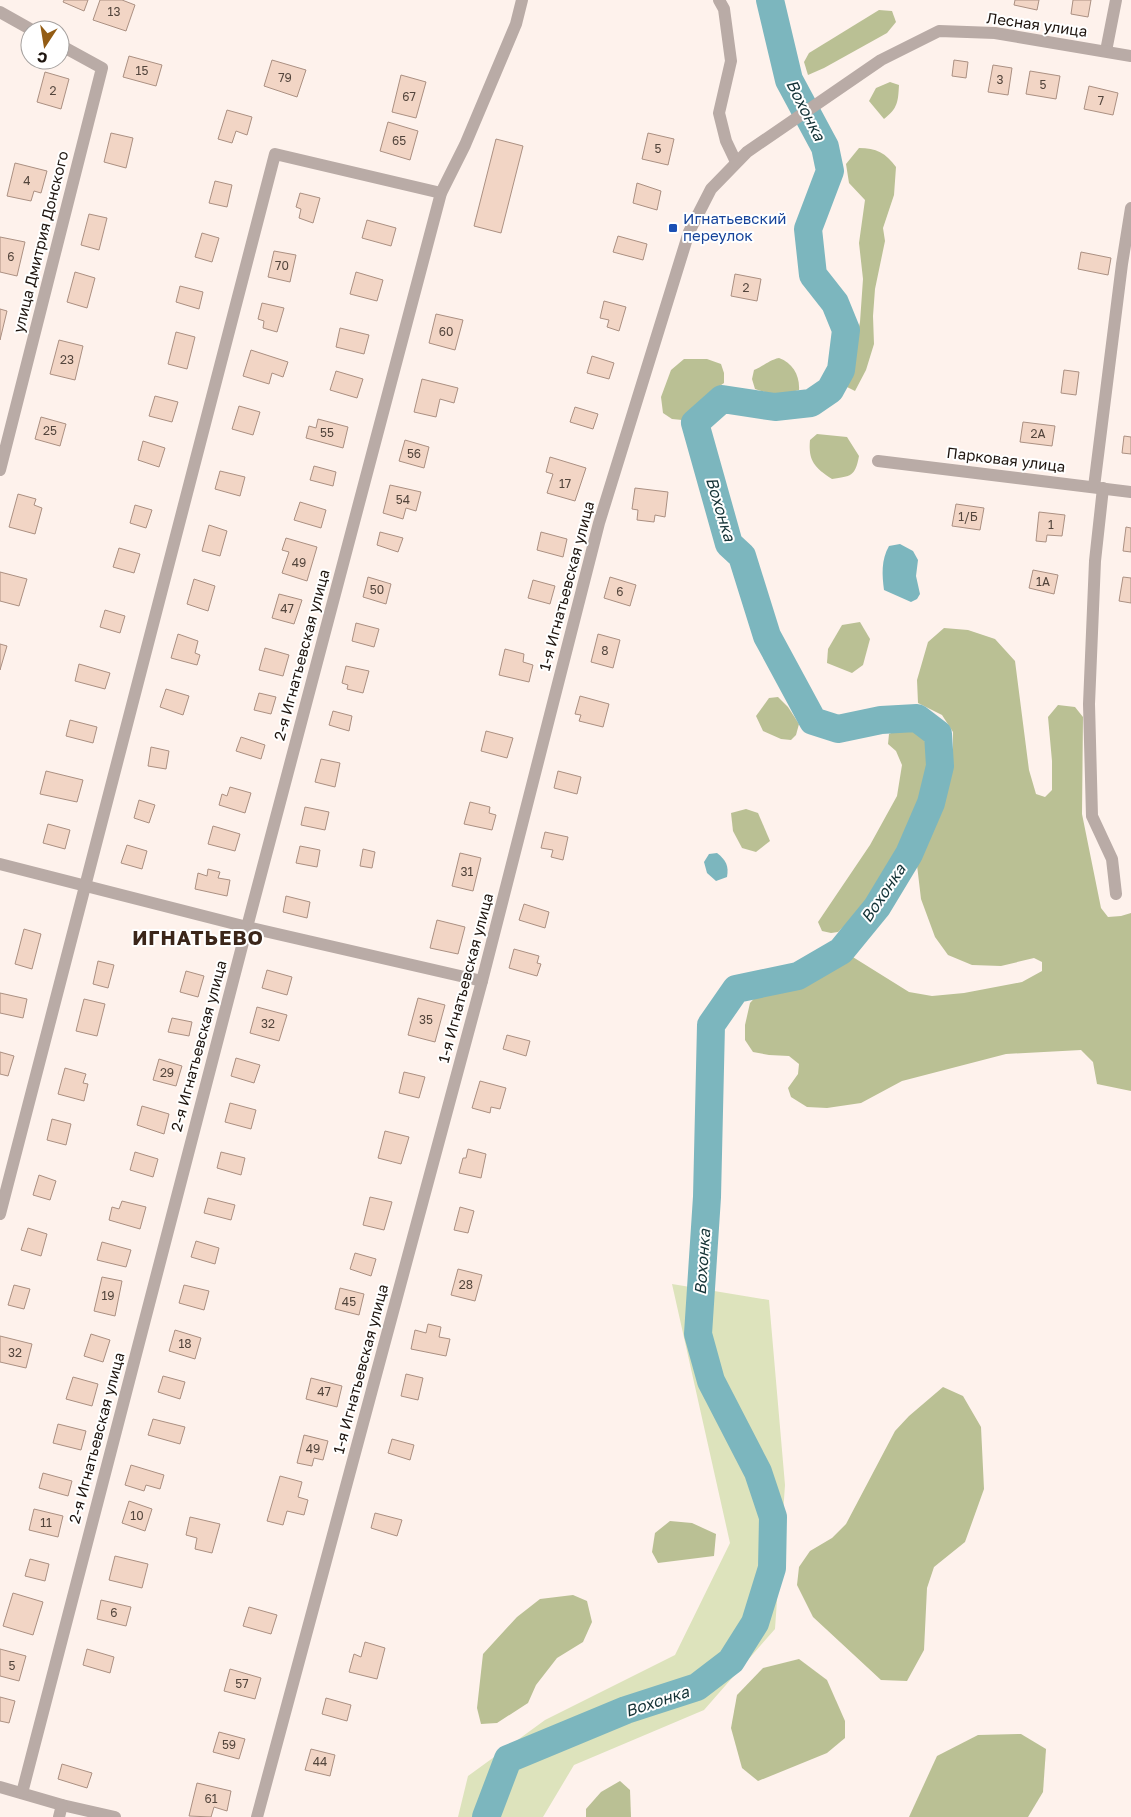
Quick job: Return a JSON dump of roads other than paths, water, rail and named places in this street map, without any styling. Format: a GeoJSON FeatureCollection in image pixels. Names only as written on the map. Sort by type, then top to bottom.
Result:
{"type":"FeatureCollection","features":[{"type":"Feature","properties":{"kind":"street","name":"2-я Игнатьевская улица"},"geometry":{"type":"LineString","coordinates":[[22,1793],[247,927],[441,193],[465,145],[516,24],[522,0]]}},
{"type":"Feature","properties":{"kind":"street"},"geometry":{"type":"LineString","coordinates":[[719,0],[724,9],[731,61],[719,114],[726,141],[736,162]]}},
{"type":"Feature","properties":{"kind":"street"},"geometry":{"type":"LineString","coordinates":[[1106,51],[1116,0]]}},
{"type":"Feature","properties":{"kind":"street"},"geometry":{"type":"LineString","coordinates":[[0,12],[20,23]]}},
{"type":"Feature","properties":{"kind":"street","name":"Лесная улица"},"geometry":{"type":"LineString","coordinates":[[736,162],[747,152],[881,60],[939,31],[995,33],[1131,56]]}},
{"type":"Feature","properties":{"kind":"street","name":"улица Дмитрия Донского"},"geometry":{"type":"LineString","coordinates":[[0,470],[102,68],[70,50]]}},
{"type":"Feature","properties":{"kind":"street"},"geometry":{"type":"LineString","coordinates":[[0,1214],[275,154],[441,193]]}},
{"type":"Feature","properties":{"kind":"street","name":"1-я Игнатьевская улица"},"geometry":{"type":"LineString","coordinates":[[257,1817],[482,981],[599,523],[689,232],[711,189],[736,162]]}},
{"type":"Feature","properties":{"kind":"street"},"geometry":{"type":"LineString","coordinates":[[1116,894],[1112,859],[1092,816],[1089,704],[1098,488],[1122,264],[1131,208]]}},
{"type":"Feature","properties":{"kind":"street","name":"Парковая улица"},"geometry":{"type":"LineString","coordinates":[[878,461],[1131,492]]}},
{"type":"Feature","properties":{"kind":"street"},"geometry":{"type":"LineString","coordinates":[[0,864],[247,927],[482,981]]}},
{"type":"Feature","properties":{"kind":"street"},"geometry":{"type":"LineString","coordinates":[[0,1787],[22,1793],[60,1811],[115,1817]]}},
{"type":"Feature","properties":{"kind":"water"},"geometry":{"type":"Polygon","coordinates":[[[900,544],[913,551],[918,560],[916,576],[920,594],[917,599],[911,602],[884,590],[883,568],[886,551],[889,546],[900,544]]]}},
{"type":"Feature","properties":{"kind":"water"},"geometry":{"type":"Polygon","coordinates":[[[717,853],[723,858],[728,873],[727,877],[716,881],[707,873],[704,862],[709,854],[717,853]]]}},
{"type":"Feature","properties":{"kind":"waterway","name":"Вохонка"},"geometry":{"type":"LineString","coordinates":[[486,1817],[508,1759],[626,1710],[697,1687],[731,1661],[755,1623],[772,1568],[773,1517],[758,1472],[711,1381],[698,1334],[707,1197],[711,1025],[736,989],[798,976],[841,951],[877,907],[909,854],[931,803],[940,766],[938,734],[917,718],[881,720],[838,729],[813,721],[767,636],[742,556],[729,544],[695,423],[722,399],[775,407],[811,403],[830,390],[841,370],[846,330],[835,303],[813,275],[808,229],[830,171],[825,147],[789,80],[770,0]]}},
{"type":"Feature","properties":{"kind":"place","name":"Игнатьевский переулок"},"geometry":{"type":"Point","coordinates":[673,228]}},
{"type":"Feature","properties":{"kind":"district","name":"ИГНАТЬЕВО"},"geometry":{"type":"Point","coordinates":[198,938]}}]}
